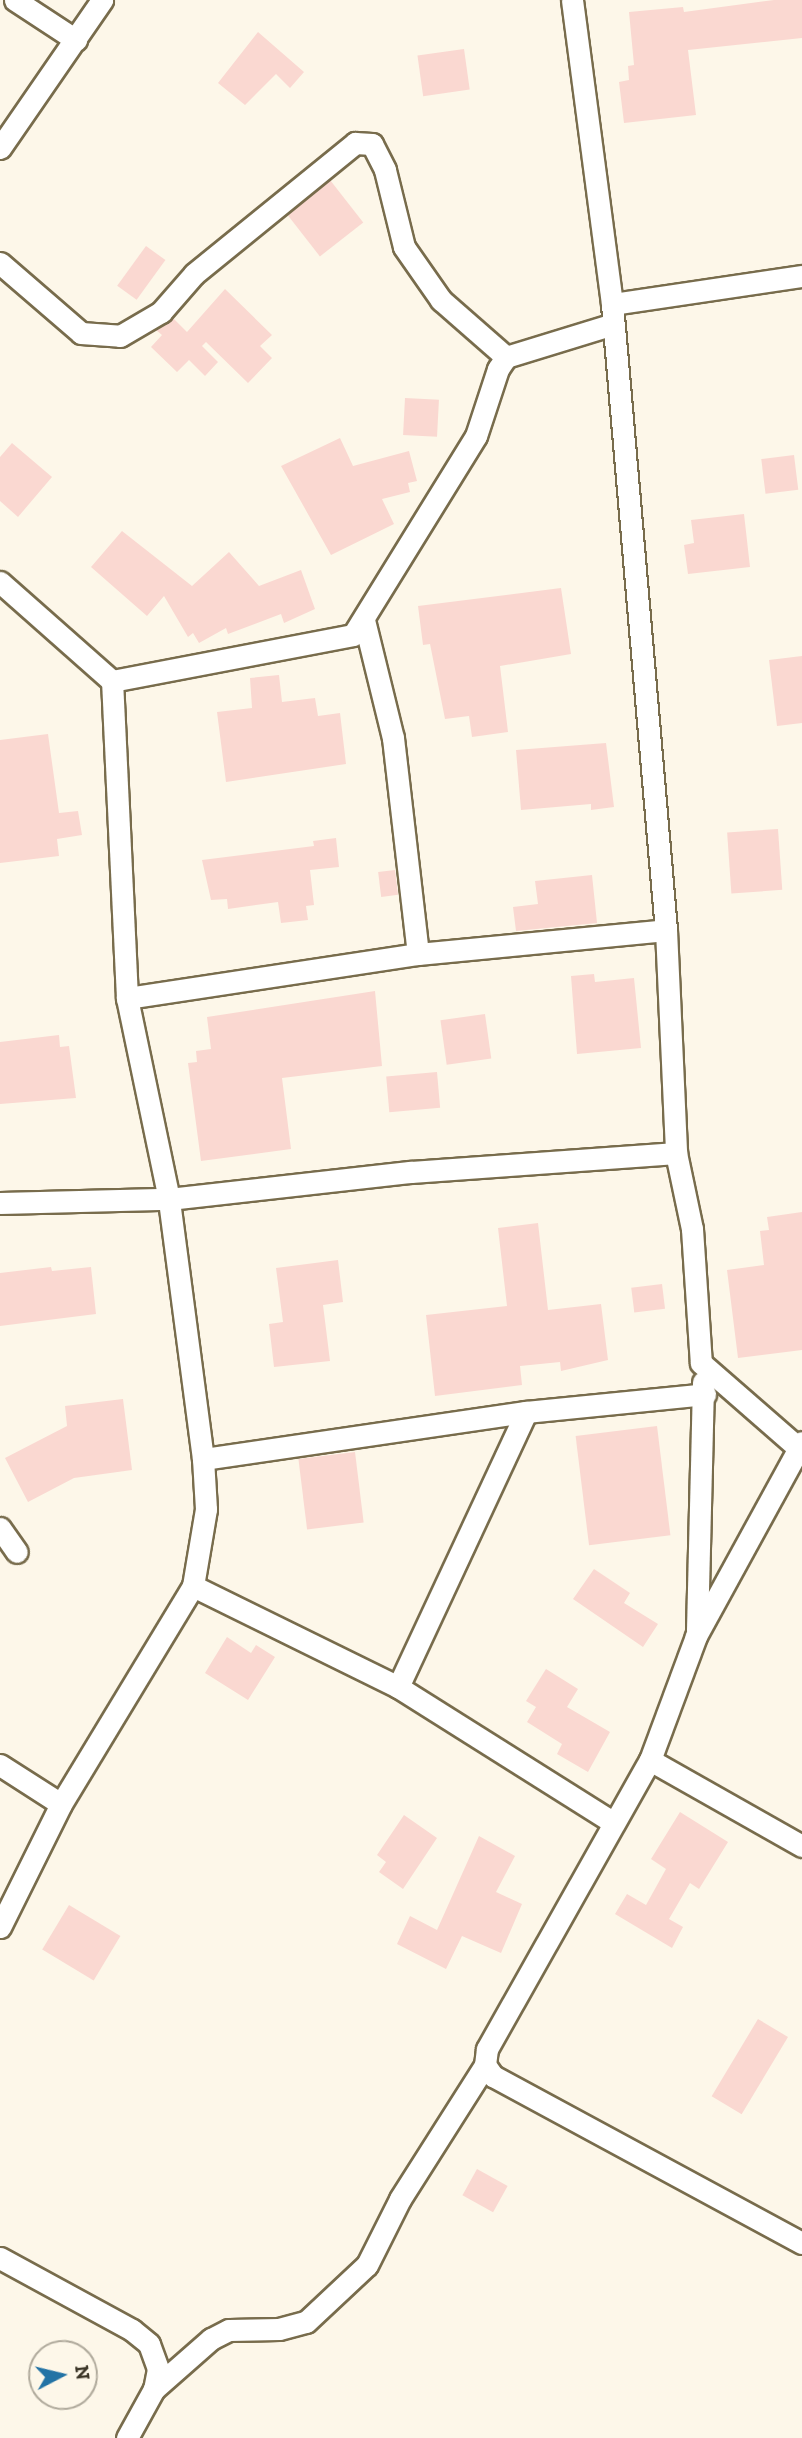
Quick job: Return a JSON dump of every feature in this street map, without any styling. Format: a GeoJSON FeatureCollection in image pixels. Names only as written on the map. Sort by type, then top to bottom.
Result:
{"type":"FeatureCollection","features":[{"type":"Feature","properties":{"kind":"street"},"geometry":{"type":"LineString","coordinates":[[15,0],[76,40]]}},
{"type":"Feature","properties":{"kind":"street"},"geometry":{"type":"LineString","coordinates":[[0,148],[102,0]]}},
{"type":"Feature","properties":{"kind":"street"},"geometry":{"type":"LineString","coordinates":[[572,0],[611,314],[666,930],[676,1153],[692,1229],[705,1394],[696,1636]]}},
{"type":"Feature","properties":{"kind":"street"},"geometry":{"type":"LineString","coordinates":[[0,263],[81,333],[120,336],[161,312],[194,274],[355,143],[372,144],[385,170],[404,247],[442,300],[506,357]]}},
{"type":"Feature","properties":{"kind":"street"},"geometry":{"type":"LineString","coordinates":[[112,681],[353,635],[476,436],[498,369],[506,357],[611,314],[802,276]]}},
{"type":"Feature","properties":{"kind":"street"},"geometry":{"type":"LineString","coordinates":[[0,582],[112,681],[127,998],[169,1199],[204,1459],[206,1509],[194,1586],[61,1804],[0,1927]]}},
{"type":"Feature","properties":{"kind":"street"},"geometry":{"type":"LineString","coordinates":[[364,620],[393,738],[418,954]]}},
{"type":"Feature","properties":{"kind":"street"},"geometry":{"type":"LineString","coordinates":[[127,998],[418,954],[666,930]]}},
{"type":"Feature","properties":{"kind":"street"},"geometry":{"type":"LineString","coordinates":[[0,1203],[169,1199],[411,1172],[676,1153]]}},
{"type":"Feature","properties":{"kind":"street"},"geometry":{"type":"LineString","coordinates":[[154,2389],[211,2339],[229,2330],[293,2327],[329,2302],[367,2265],[400,2199],[485,2065],[487,2049],[612,1822],[650,1760],[696,1636],[801,1448],[701,1363]]}},
{"type":"Feature","properties":{"kind":"street"},"geometry":{"type":"LineString","coordinates":[[204,1459],[526,1412],[705,1394]]}},
{"type":"Feature","properties":{"kind":"street"},"geometry":{"type":"LineString","coordinates":[[397,1687],[526,1412]]}},
{"type":"Feature","properties":{"kind":"street"},"geometry":{"type":"LineString","coordinates":[[0,1528],[17,1552]]}},
{"type":"Feature","properties":{"kind":"street"},"geometry":{"type":"LineString","coordinates":[[194,1586],[397,1687],[612,1822]]}},
{"type":"Feature","properties":{"kind":"street"},"geometry":{"type":"LineString","coordinates":[[650,1760],[802,1846]]}},
{"type":"Feature","properties":{"kind":"street"},"geometry":{"type":"LineString","coordinates":[[0,1765],[61,1804]]}},
{"type":"Feature","properties":{"kind":"street"},"geometry":{"type":"LineString","coordinates":[[485,2065],[493,2076],[802,2243]]}},
{"type":"Feature","properties":{"kind":"street"},"geometry":{"type":"LineString","coordinates":[[0,2258],[132,2330],[149,2344],[158,2369],[154,2389],[127,2438]]}},
{"type":"Feature","properties":{"kind":"building"},"geometry":{"type":"Polygon","coordinates":[[[774,0],[802,0],[802,38],[688,50],[696,115],[624,123],[619,82],[629,80],[628,66],[634,65],[629,12],[683,7],[684,12],[774,0]]]}},
{"type":"Feature","properties":{"kind":"building"},"geometry":{"type":"Polygon","coordinates":[[[258,32],[304,72],[290,88],[276,74],[245,105],[218,83],[258,32]]]}},
{"type":"Feature","properties":{"kind":"building"},"geometry":{"type":"Polygon","coordinates":[[[464,49],[470,90],[423,96],[417,56],[464,49]]]}},
{"type":"Feature","properties":{"kind":"building"},"geometry":{"type":"Polygon","coordinates":[[[330,180],[363,223],[320,256],[287,214],[330,180]]]}},
{"type":"Feature","properties":{"kind":"building"},"geometry":{"type":"Polygon","coordinates":[[[146,246],[165,260],[137,300],[117,286],[146,246]]]}},
{"type":"Feature","properties":{"kind":"building"},"geometry":{"type":"Polygon","coordinates":[[[225,289],[272,335],[260,346],[272,358],[248,383],[206,342],[202,346],[218,362],[205,376],[189,360],[177,372],[151,347],[162,335],[156,330],[173,318],[187,332],[225,289]]]}},
{"type":"Feature","properties":{"kind":"building"},"geometry":{"type":"Polygon","coordinates":[[[405,398],[439,400],[437,437],[403,435],[405,398]]]}},
{"type":"Feature","properties":{"kind":"building"},"geometry":{"type":"Polygon","coordinates":[[[340,438],[353,466],[409,451],[417,481],[408,483],[410,492],[382,499],[394,524],[331,555],[281,466],[340,438]]]}},
{"type":"Feature","properties":{"kind":"building"},"geometry":{"type":"Polygon","coordinates":[[[12,443],[52,477],[18,517],[0,501],[0,457],[12,443]]]}},
{"type":"Feature","properties":{"kind":"building"},"geometry":{"type":"Polygon","coordinates":[[[794,455],[798,490],[766,494],[761,459],[794,455]]]}},
{"type":"Feature","properties":{"kind":"building"},"geometry":{"type":"Polygon","coordinates":[[[744,514],[750,567],[688,574],[684,545],[694,543],[691,520],[744,514]]]}},
{"type":"Feature","properties":{"kind":"building"},"geometry":{"type":"Polygon","coordinates":[[[122,531],[192,586],[229,552],[259,586],[301,570],[315,609],[284,623],[281,614],[228,634],[226,628],[199,643],[193,633],[188,637],[164,596],[147,616],[91,567],[122,531]]]}},
{"type":"Feature","properties":{"kind":"building"},"geometry":{"type":"Polygon","coordinates":[[[561,588],[571,654],[500,666],[508,732],[472,737],[469,716],[445,719],[430,644],[423,645],[418,606],[561,588]]]}},
{"type":"Feature","properties":{"kind":"building"},"geometry":{"type":"Polygon","coordinates":[[[802,656],[802,723],[777,726],[769,660],[802,656]]]}},
{"type":"Feature","properties":{"kind":"building"},"geometry":{"type":"Polygon","coordinates":[[[279,675],[282,702],[315,698],[318,716],[340,713],[346,764],[226,782],[217,712],[252,708],[250,678],[279,675]]]}},
{"type":"Feature","properties":{"kind":"building"},"geometry":{"type":"Polygon","coordinates":[[[48,734],[59,813],[78,811],[82,835],[57,839],[59,856],[0,863],[0,740],[48,734]]]}},
{"type":"Feature","properties":{"kind":"building"},"geometry":{"type":"Polygon","coordinates":[[[606,743],[614,807],[591,810],[591,804],[521,810],[516,750],[606,743]]]}},
{"type":"Feature","properties":{"kind":"building"},"geometry":{"type":"Polygon","coordinates":[[[778,829],[782,890],[731,893],[727,833],[778,829]]]}},
{"type":"Feature","properties":{"kind":"building"},"geometry":{"type":"Polygon","coordinates":[[[336,838],[339,867],[310,870],[314,905],[306,906],[308,920],[281,923],[278,902],[228,909],[227,899],[211,900],[202,860],[314,846],[313,841],[336,838]]]}},
{"type":"Feature","properties":{"kind":"building"},"geometry":{"type":"Polygon","coordinates":[[[395,870],[398,895],[381,897],[378,872],[395,870]]]}},
{"type":"Feature","properties":{"kind":"building"},"geometry":{"type":"Polygon","coordinates":[[[592,875],[597,923],[516,931],[513,907],[538,904],[535,881],[592,875]]]}},
{"type":"Feature","properties":{"kind":"building"},"geometry":{"type":"Polygon","coordinates":[[[594,974],[595,982],[634,978],[641,1048],[577,1054],[571,976],[594,974]]]}},
{"type":"Feature","properties":{"kind":"building"},"geometry":{"type":"Polygon","coordinates":[[[375,991],[382,1066],[282,1078],[291,1149],[201,1161],[188,1063],[197,1062],[196,1051],[211,1049],[207,1017],[375,991]]]}},
{"type":"Feature","properties":{"kind":"building"},"geometry":{"type":"Polygon","coordinates":[[[485,1014],[491,1059],[447,1065],[440,1020],[485,1014]]]}},
{"type":"Feature","properties":{"kind":"building"},"geometry":{"type":"Polygon","coordinates":[[[59,1035],[60,1047],[69,1046],[76,1098],[0,1104],[0,1042],[59,1035]]]}},
{"type":"Feature","properties":{"kind":"building"},"geometry":{"type":"Polygon","coordinates":[[[437,1072],[440,1108],[389,1112],[386,1076],[437,1072]]]}},
{"type":"Feature","properties":{"kind":"building"},"geometry":{"type":"Polygon","coordinates":[[[802,1212],[802,1350],[738,1358],[727,1270],[764,1265],[760,1231],[769,1230],[767,1217],[802,1212]]]}},
{"type":"Feature","properties":{"kind":"building"},"geometry":{"type":"Polygon","coordinates":[[[538,1223],[548,1310],[601,1304],[608,1360],[561,1371],[560,1362],[520,1366],[522,1385],[435,1396],[426,1315],[507,1306],[498,1228],[538,1223]]]}},
{"type":"Feature","properties":{"kind":"building"},"geometry":{"type":"Polygon","coordinates":[[[338,1260],[343,1302],[323,1305],[330,1361],[274,1367],[269,1324],[283,1322],[276,1268],[338,1260]]]}},
{"type":"Feature","properties":{"kind":"building"},"geometry":{"type":"Polygon","coordinates":[[[51,1267],[52,1271],[91,1267],[96,1314],[0,1326],[0,1273],[51,1267]]]}},
{"type":"Feature","properties":{"kind":"building"},"geometry":{"type":"Polygon","coordinates":[[[662,1284],[665,1309],[634,1313],[631,1288],[662,1284]]]}},
{"type":"Feature","properties":{"kind":"building"},"geometry":{"type":"Polygon","coordinates":[[[123,1399],[132,1470],[74,1478],[28,1502],[5,1458],[67,1426],[65,1406],[123,1399]]]}},
{"type":"Feature","properties":{"kind":"building"},"geometry":{"type":"Polygon","coordinates":[[[657,1426],[670,1535],[589,1545],[576,1436],[657,1426]]]}},
{"type":"Feature","properties":{"kind":"building"},"geometry":{"type":"Polygon","coordinates":[[[355,1452],[364,1522],[307,1529],[298,1459],[355,1452]]]}},
{"type":"Feature","properties":{"kind":"building"},"geometry":{"type":"Polygon","coordinates":[[[594,1569],[630,1593],[624,1603],[658,1624],[643,1647],[573,1599],[594,1569]]]}},
{"type":"Feature","properties":{"kind":"building"},"geometry":{"type":"Polygon","coordinates":[[[227,1637],[251,1653],[256,1645],[275,1657],[248,1700],[205,1673],[227,1637]]]}},
{"type":"Feature","properties":{"kind":"building"},"geometry":{"type":"Polygon","coordinates":[[[546,1669],[578,1689],[567,1707],[610,1732],[588,1772],[557,1754],[562,1744],[527,1722],[536,1707],[526,1701],[546,1669]]]}},
{"type":"Feature","properties":{"kind":"building"},"geometry":{"type":"Polygon","coordinates":[[[680,1812],[728,1842],[699,1889],[690,1883],[669,1919],[683,1927],[672,1948],[615,1914],[627,1894],[646,1905],[666,1869],[651,1859],[680,1812]]]}},
{"type":"Feature","properties":{"kind":"building"},"geometry":{"type":"Polygon","coordinates":[[[404,1815],[437,1838],[403,1889],[379,1872],[386,1862],[377,1855],[404,1815]]]}},
{"type":"Feature","properties":{"kind":"building"},"geometry":{"type":"Polygon","coordinates":[[[479,1836],[515,1856],[496,1892],[522,1904],[501,1953],[462,1936],[446,1969],[397,1944],[410,1916],[437,1930],[479,1836]]]}},
{"type":"Feature","properties":{"kind":"building"},"geometry":{"type":"Polygon","coordinates":[[[69,1905],[120,1936],[94,1980],[42,1950],[69,1905]]]}},
{"type":"Feature","properties":{"kind":"building"},"geometry":{"type":"Polygon","coordinates":[[[758,2019],[788,2037],[742,2114],[712,2096],[758,2019]]]}},
{"type":"Feature","properties":{"kind":"building"},"geometry":{"type":"Polygon","coordinates":[[[477,2169],[508,2186],[493,2212],[462,2195],[477,2169]]]}}]}
